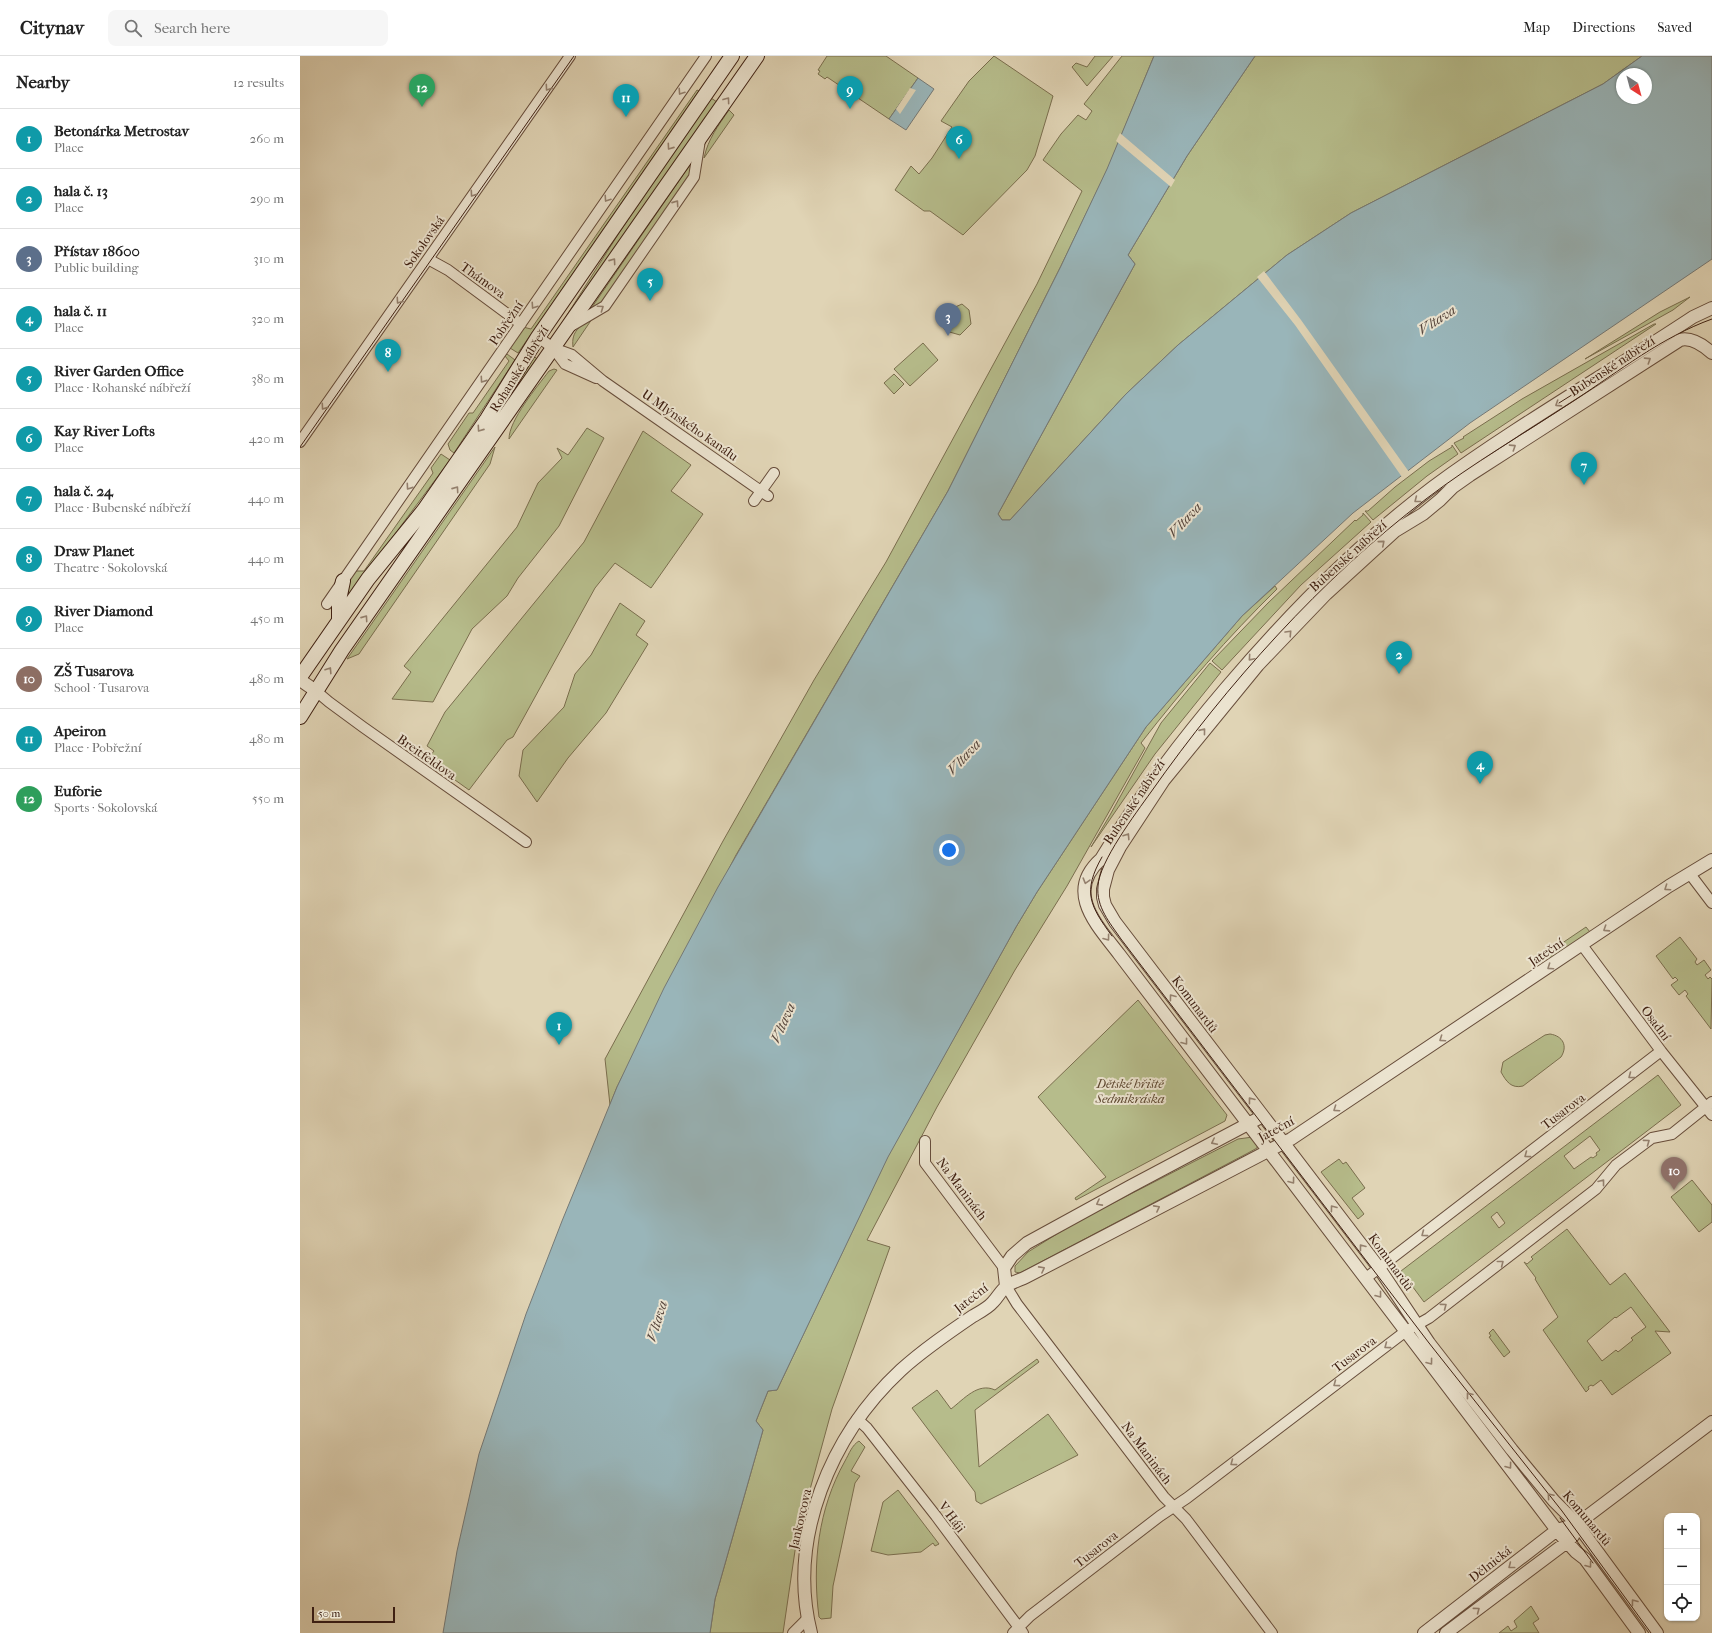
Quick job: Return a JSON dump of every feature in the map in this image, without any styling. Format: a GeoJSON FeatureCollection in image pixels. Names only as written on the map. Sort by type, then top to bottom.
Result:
{"type":"FeatureCollection","features":[{"type":"Feature","properties":{"kind":"main road","name":"Rohanské nábřeží"},"geometry":{"type":"LineString","coordinates":[[300,679],[368,579],[433,497],[487,419],[538,337],[732,56]]}},
{"type":"Feature","properties":{"kind":"main road","name":"Rohanské nábřeží"},"geometry":{"type":"LineString","coordinates":[[300,717],[316,691],[553,348],[757,56]]}},
{"type":"Feature","properties":{"kind":"main road"},"geometry":{"type":"LineString","coordinates":[[339,620],[339,600],[343,581]]}},
{"type":"Feature","properties":{"kind":"street","name":"Sokolovská"},"geometry":{"type":"LineString","coordinates":[[300,442],[570,56]]}},
{"type":"Feature","properties":{"kind":"street","name":"Pobřežní"},"geometry":{"type":"LineString","coordinates":[[327,604],[706,56]]}},
{"type":"Feature","properties":{"kind":"street","name":"Thámova"},"geometry":{"type":"LineString","coordinates":[[428,259],[448,270],[521,324]]}},
{"type":"Feature","properties":{"kind":"street","name":"Bubenské nábřeží"},"geometry":{"type":"LineString","coordinates":[[1248,1124],[1093,919],[1087,908],[1084,889],[1085,881],[1092,867],[1101,860],[1143,795],[1201,718],[1264,644],[1339,567],[1389,523],[1432,489],[1501,441],[1693,317],[1712,308]]}},
{"type":"Feature","properties":{"kind":"street","name":"U Mlýnského kanálu"},"geometry":{"type":"LineString","coordinates":[[538,337],[553,348],[565,364],[603,381],[764,493]]}},
{"type":"Feature","properties":{"kind":"street","name":"Bubenské nábřeží"},"geometry":{"type":"LineString","coordinates":[[1105,905],[1103,889],[1108,870],[1120,847],[1164,780],[1258,665],[1336,584],[1395,531],[1427,511],[1459,482],[1665,349],[1680,340],[1686,339],[1699,344],[1712,353]]}},
{"type":"Feature","properties":{"kind":"street"},"geometry":{"type":"LineString","coordinates":[[754,501],[764,493],[774,472]]}},
{"type":"Feature","properties":{"kind":"street"},"geometry":{"type":"LineString","coordinates":[[300,679],[316,691]]}},
{"type":"Feature","properties":{"kind":"street","name":"Breitfeldova"},"geometry":{"type":"LineString","coordinates":[[316,691],[363,727],[526,842]]}},
{"type":"Feature","properties":{"kind":"street","name":"Jateční"},"geometry":{"type":"LineString","coordinates":[[857,1419],[878,1393],[900,1371],[924,1350],[992,1303],[1006,1286],[1291,1139],[1669,886],[1712,860]]}},
{"type":"Feature","properties":{"kind":"street"},"geometry":{"type":"LineString","coordinates":[[1690,874],[1712,904]]}},
{"type":"Feature","properties":{"kind":"street","name":"Komunardů"},"geometry":{"type":"LineString","coordinates":[[1105,905],[1119,927],[1379,1268],[1429,1343],[1512,1450],[1554,1501],[1577,1524],[1657,1633]]}},
{"type":"Feature","properties":{"kind":"street","name":"Osadní"},"geometry":{"type":"LineString","coordinates":[[1582,945],[1661,1051],[1710,1108]]}},
{"type":"Feature","properties":{"kind":"street","name":"Tusarova"},"geometry":{"type":"LineString","coordinates":[[1366,1278],[1661,1051]]}},
{"type":"Feature","properties":{"kind":"street","name":"Tusarova"},"geometry":{"type":"LineString","coordinates":[[1018,1631],[1160,1516],[1174,1507],[1406,1331],[1429,1318],[1596,1189],[1622,1160],[1652,1138],[1672,1134],[1710,1108]]}},
{"type":"Feature","properties":{"kind":"street","name":"Jateční"},"geometry":{"type":"LineString","coordinates":[[1004,1268],[1012,1256],[1027,1243],[1117,1193],[1263,1116]]}},
{"type":"Feature","properties":{"kind":"street"},"geometry":{"type":"LineString","coordinates":[[1248,1124],[1557,1530],[1585,1560],[1639,1633]]}},
{"type":"Feature","properties":{"kind":"street","name":"Na Maninách"},"geometry":{"type":"LineString","coordinates":[[924,1141],[925,1163],[1004,1268]]}},
{"type":"Feature","properties":{"kind":"street"},"geometry":{"type":"LineString","coordinates":[[1004,1268],[1006,1286]]}},
{"type":"Feature","properties":{"kind":"street","name":"Na Maninách"},"geometry":{"type":"LineString","coordinates":[[1006,1286],[1021,1310],[1164,1497],[1186,1519],[1272,1633]]}},
{"type":"Feature","properties":{"kind":"street","name":"Jankovcova"},"geometry":{"type":"LineString","coordinates":[[811,1633],[807,1619],[804,1572],[810,1527],[818,1494],[834,1459],[857,1419]]}},
{"type":"Feature","properties":{"kind":"street","name":"V Háji"},"geometry":{"type":"LineString","coordinates":[[857,1419],[867,1428],[936,1516],[1018,1631]]}},
{"type":"Feature","properties":{"kind":"street","name":"Dělnická"},"geometry":{"type":"LineString","coordinates":[[1424,1633],[1557,1530],[1577,1524],[1712,1422]]}},
{"type":"Feature","properties":{"kind":"street","name":"Dělnická"},"geometry":{"type":"LineString","coordinates":[[1446,1633],[1567,1542],[1573,1536],[1577,1524]]}},
{"type":"Feature","properties":{"kind":"street"},"geometry":{"type":"LineString","coordinates":[[793,1633],[807,1619]]}},
{"type":"Feature","properties":{"kind":"green space"},"geometry":{"type":"Polygon","coordinates":[[[827,56],[886,56],[918,78],[889,119],[827,77],[825,79],[818,74],[820,71],[818,70],[827,56]]]}},
{"type":"Feature","properties":{"kind":"green space"},"geometry":{"type":"Polygon","coordinates":[[[994,56],[1053,96],[1035,156],[1027,170],[963,235],[930,211],[924,211],[895,190],[911,166],[919,174],[932,158],[952,127],[941,121],[969,81],[994,56]]]}},
{"type":"Feature","properties":{"kind":"green space"},"geometry":{"type":"Polygon","coordinates":[[[1095,56],[1113,56],[1087,86],[1072,67],[1076,63],[1087,67],[1095,56]]]}},
{"type":"Feature","properties":{"kind":"green space"},"geometry":{"type":"Polygon","coordinates":[[[1122,56],[1154,56],[1108,168],[1061,266],[948,491],[736,855],[617,1087],[610,1105],[605,1059],[723,841],[814,680],[886,562],[1037,284],[1082,191],[1043,160],[1061,134],[1078,115],[1086,120],[1092,111],[1084,104],[1122,56]]]}},
{"type":"Feature","properties":{"kind":"green space"},"geometry":{"type":"Polygon","coordinates":[[[1255,56],[1642,56],[1625,68],[1616,68],[1616,75],[1603,84],[1351,213],[1287,255],[1178,345],[1126,394],[1010,520],[1002,520],[998,514],[1135,264],[1128,255],[1187,156],[1255,56]]]}},
{"type":"Feature","properties":{"kind":"green space"},"geometry":{"type":"Polygon","coordinates":[[[697,90],[699,91],[518,353],[510,348],[523,327],[531,329],[697,90]]]}},
{"type":"Feature","properties":{"kind":"green space"},"geometry":{"type":"Polygon","coordinates":[[[711,98],[717,102],[561,327],[560,326],[619,233],[711,98]]]}},
{"type":"Feature","properties":{"kind":"green space"},"geometry":{"type":"Polygon","coordinates":[[[729,110],[734,115],[704,158],[717,127],[729,110]]]}},
{"type":"Feature","properties":{"kind":"green space"},"geometry":{"type":"Polygon","coordinates":[[[692,162],[690,176],[604,300],[590,310],[692,162]]]}},
{"type":"Feature","properties":{"kind":"green space"},"geometry":{"type":"Polygon","coordinates":[[[1690,297],[1673,310],[1585,359],[1660,312],[1690,297]]]}},
{"type":"Feature","properties":{"kind":"green space"},"geometry":{"type":"Polygon","coordinates":[[[962,304],[969,310],[971,324],[960,335],[946,331],[938,320],[944,312],[962,304]]]}},
{"type":"Feature","properties":{"kind":"green space"},"geometry":{"type":"Polygon","coordinates":[[[592,319],[573,347],[573,337],[577,330],[592,319]]]}},
{"type":"Feature","properties":{"kind":"green space"},"geometry":{"type":"Polygon","coordinates":[[[1656,324],[1461,453],[1454,443],[1464,438],[1463,437],[1522,399],[1656,324]]]}},
{"type":"Feature","properties":{"kind":"green space"},"geometry":{"type":"Polygon","coordinates":[[[923,343],[938,360],[910,386],[894,369],[923,343]]]}},
{"type":"Feature","properties":{"kind":"green space"},"geometry":{"type":"Polygon","coordinates":[[[507,354],[515,360],[454,453],[450,450],[448,444],[469,413],[473,413],[509,361],[505,356],[507,354]]]}},
{"type":"Feature","properties":{"kind":"green space"},"geometry":{"type":"Polygon","coordinates":[[[535,357],[538,360],[481,441],[533,358],[535,357]]]}},
{"type":"Feature","properties":{"kind":"green space"},"geometry":{"type":"Polygon","coordinates":[[[554,369],[557,370],[509,439],[510,431],[518,413],[549,371],[554,369]]]}},
{"type":"Feature","properties":{"kind":"green space"},"geometry":{"type":"Polygon","coordinates":[[[894,374],[904,384],[894,394],[884,383],[894,374]]]}},
{"type":"Feature","properties":{"kind":"green space"},"geometry":{"type":"Polygon","coordinates":[[[587,428],[604,438],[559,526],[518,578],[507,596],[472,629],[433,702],[392,699],[411,672],[404,666],[517,527],[538,483],[562,458],[557,448],[568,455],[587,428]]]}},
{"type":"Feature","properties":{"kind":"green space"},"geometry":{"type":"Polygon","coordinates":[[[643,431],[691,465],[671,491],[703,514],[651,588],[615,563],[595,588],[513,737],[507,740],[469,790],[427,760],[434,751],[427,746],[445,712],[584,542],[643,431]]]}},
{"type":"Feature","properties":{"kind":"green space"},"geometry":{"type":"Polygon","coordinates":[[[1452,445],[1458,454],[1427,476],[1373,520],[1365,511],[1368,511],[1395,487],[1429,461],[1452,447],[1452,445]]]}},
{"type":"Feature","properties":{"kind":"green space"},"geometry":{"type":"Polygon","coordinates":[[[495,447],[490,464],[359,654],[347,659],[495,447]]]}},
{"type":"Feature","properties":{"kind":"green space"},"geometry":{"type":"Polygon","coordinates":[[[441,454],[450,460],[345,601],[346,588],[355,571],[364,571],[433,473],[431,468],[441,454]]]}},
{"type":"Feature","properties":{"kind":"green space"},"geometry":{"type":"Polygon","coordinates":[[[1363,513],[1371,522],[1301,585],[1222,670],[1212,661],[1268,603],[1355,520],[1356,521],[1363,515],[1363,513]]]}},
{"type":"Feature","properties":{"kind":"green space"},"geometry":{"type":"Polygon","coordinates":[[[1275,586],[1277,589],[1206,664],[1141,743],[1145,748],[1067,886],[1015,970],[937,1107],[867,1240],[890,1247],[832,1409],[797,1537],[783,1633],[710,1633],[715,1599],[763,1430],[756,1421],[768,1391],[777,1390],[888,1156],[1037,892],[1146,727],[1242,616],[1275,586]]]}},
{"type":"Feature","properties":{"kind":"green space"},"geometry":{"type":"Polygon","coordinates":[[[620,603],[645,621],[636,635],[648,644],[606,713],[568,758],[537,802],[519,776],[523,750],[564,707],[575,674],[591,655],[620,603]]]}},
{"type":"Feature","properties":{"kind":"green space"},"geometry":{"type":"Polygon","coordinates":[[[1210,663],[1221,672],[1155,754],[1091,847],[1161,723],[1210,663]]]}},
{"type":"Feature","properties":{"kind":"green space"},"geometry":{"type":"Polygon","coordinates":[[[1586,927],[1590,932],[1550,959],[1546,954],[1586,927]]]}},
{"type":"Feature","properties":{"kind":"green space"},"geometry":{"type":"Polygon","coordinates":[[[1680,937],[1697,959],[1695,962],[1697,965],[1704,960],[1711,970],[1705,975],[1708,979],[1710,977],[1712,979],[1711,1029],[1686,996],[1688,994],[1685,990],[1679,995],[1671,985],[1678,980],[1675,977],[1673,979],[1656,956],[1680,937]]]}},
{"type":"Feature","properties":{"kind":"green space","name":"Dětské hřiště Sedmikráska"},"geometry":{"type":"Polygon","coordinates":[[[1138,1000],[1227,1115],[1225,1121],[1076,1200],[1075,1198],[1106,1177],[1038,1097],[1138,1000]]]}},
{"type":"Feature","properties":{"kind":"green space"},"geometry":{"type":"Polygon","coordinates":[[[1550,1034],[1558,1037],[1563,1042],[1564,1049],[1561,1057],[1523,1086],[1519,1087],[1509,1084],[1501,1072],[1503,1062],[1545,1035],[1550,1034]]]}},
{"type":"Feature","properties":{"kind":"green space"},"geometry":{"type":"Polygon","coordinates":[[[1658,1075],[1681,1105],[1424,1302],[1401,1271],[1658,1075]],[[1590,1136],[1564,1156],[1574,1169],[1591,1157],[1593,1158],[1600,1150],[1590,1136]],[[1497,1212],[1491,1217],[1499,1228],[1505,1223],[1497,1212]]]}},
{"type":"Feature","properties":{"kind":"green space"},"geometry":{"type":"Polygon","coordinates":[[[1253,1137],[1258,1143],[1257,1148],[1020,1273],[1015,1272],[1015,1266],[1028,1252],[1076,1222],[1238,1139],[1253,1137]]]}},
{"type":"Feature","properties":{"kind":"green space"},"geometry":{"type":"Polygon","coordinates":[[[1339,1159],[1343,1164],[1346,1162],[1365,1188],[1352,1198],[1364,1214],[1358,1219],[1321,1172],[1339,1159]]]}},
{"type":"Feature","properties":{"kind":"green space"},"geometry":{"type":"Polygon","coordinates":[[[1692,1180],[1712,1205],[1712,1222],[1699,1232],[1671,1197],[1692,1180]]]}},
{"type":"Feature","properties":{"kind":"green space"},"geometry":{"type":"Polygon","coordinates":[[[1567,1229],[1610,1285],[1625,1273],[1670,1332],[1655,1331],[1671,1353],[1612,1395],[1601,1380],[1593,1386],[1591,1385],[1588,1387],[1589,1389],[1586,1392],[1543,1330],[1558,1317],[1535,1279],[1536,1278],[1524,1262],[1527,1264],[1533,1259],[1531,1257],[1567,1229]],[[1631,1307],[1616,1318],[1615,1317],[1587,1341],[1602,1361],[1616,1350],[1618,1352],[1633,1340],[1631,1338],[1646,1327],[1631,1307]]]}},
{"type":"Feature","properties":{"kind":"green space"},"geometry":{"type":"Polygon","coordinates":[[[1493,1329],[1510,1352],[1504,1357],[1489,1337],[1491,1336],[1489,1333],[1493,1329]]]}},
{"type":"Feature","properties":{"kind":"green space"},"geometry":{"type":"Polygon","coordinates":[[[1037,1359],[1039,1362],[975,1410],[979,1467],[1048,1414],[1078,1455],[981,1504],[976,1501],[975,1492],[912,1408],[937,1390],[951,1409],[966,1396],[977,1390],[989,1388],[995,1390],[1037,1359]]]}},
{"type":"Feature","properties":{"kind":"green space"},"geometry":{"type":"Polygon","coordinates":[[[859,1441],[865,1447],[851,1471],[860,1476],[855,1483],[833,1586],[831,1618],[821,1619],[819,1617],[816,1577],[819,1537],[823,1517],[836,1479],[854,1445],[859,1441]]]}},
{"type":"Feature","properties":{"kind":"green space"},"geometry":{"type":"Polygon","coordinates":[[[898,1490],[939,1544],[935,1546],[933,1543],[921,1552],[888,1555],[871,1551],[883,1502],[898,1490]]]}},
{"type":"Feature","properties":{"kind":"green space"},"geometry":{"type":"Polygon","coordinates":[[[1531,1606],[1539,1619],[1533,1623],[1539,1633],[1499,1633],[1508,1626],[1511,1631],[1517,1627],[1514,1621],[1531,1606]]]}},
{"type":"Feature","properties":{"kind":"water","name":"Vltava"},"geometry":{"type":"Polygon","coordinates":[[[1154,56],[1255,56],[1187,156],[1128,255],[1135,264],[998,514],[1002,520],[1010,520],[1126,394],[1178,345],[1287,255],[1351,213],[1603,84],[1616,75],[1616,104],[1652,104],[1652,68],[1625,68],[1642,56],[1712,56],[1712,259],[1470,423],[1353,513],[1242,616],[1146,727],[1037,892],[888,1157],[777,1390],[768,1391],[756,1421],[763,1430],[715,1599],[710,1633],[443,1633],[457,1551],[479,1454],[526,1314],[617,1087],[664,988],[718,887],[948,491],[1061,266],[1107,169],[1154,56]]]}},
{"type":"Feature","properties":{"kind":"water"},"geometry":{"type":"Polygon","coordinates":[[[918,78],[934,89],[906,130],[889,119],[918,78]]]}},
{"type":"Feature","properties":{"kind":"pier"},"geometry":{"type":"Polygon","coordinates":[[[910,88],[916,90],[900,114],[896,109],[910,88]]]}},
{"type":"Feature","properties":{"kind":"pier"},"geometry":{"type":"Polygon","coordinates":[[[1120,133],[1175,180],[1171,187],[1116,141],[1120,133]]]}},
{"type":"Feature","properties":{"kind":"pier"},"geometry":{"type":"Polygon","coordinates":[[[1264,271],[1301,320],[1409,472],[1402,477],[1295,325],[1257,277],[1264,271]]]}},
{"type":"Feature","properties":{"kind":"tram line"},"geometry":{"type":"LineString","coordinates":[[300,447],[574,56]]}},
{"type":"Feature","properties":{"kind":"tram line"},"geometry":{"type":"LineString","coordinates":[[1651,1633],[1562,1511],[1429,1343],[1121,939],[1101,908],[1098,886],[1105,864],[1119,838],[1180,752],[1211,712],[1278,635],[1349,563],[1426,499],[1499,448],[1575,400],[1641,355],[1676,335],[1712,319]]}},
{"type":"Feature","properties":{"kind":"tram line"},"geometry":{"type":"LineString","coordinates":[[1559,403],[1586,386]]}},
{"type":"Feature","properties":{"kind":"tram line"},"geometry":{"type":"LineString","coordinates":[[1102,857],[1092,880],[1091,898],[1098,916],[1112,936]]}},
{"type":"Feature","properties":{"kind":"tram line"},"geometry":{"type":"LineString","coordinates":[[1560,1518],[1593,1563]]}},
{"type":"Feature","properties":{"kind":"place","name":"Euforie"},"geometry":{"type":"Point","coordinates":[422,107]}},
{"type":"Feature","properties":{"kind":"place","name":"River Diamond"},"geometry":{"type":"Point","coordinates":[850,109]}},
{"type":"Feature","properties":{"kind":"place","name":"Apeiron"},"geometry":{"type":"Point","coordinates":[626,117]}},
{"type":"Feature","properties":{"kind":"place","name":"Kay River Lofts"},"geometry":{"type":"Point","coordinates":[959,159]}},
{"type":"Feature","properties":{"kind":"place","name":"River Garden Office"},"geometry":{"type":"Point","coordinates":[650,301]}},
{"type":"Feature","properties":{"kind":"place","name":"Přístav 18600"},"geometry":{"type":"Point","coordinates":[948,336]}},
{"type":"Feature","properties":{"kind":"place","name":"Draw Planet"},"geometry":{"type":"Point","coordinates":[388,372]}},
{"type":"Feature","properties":{"kind":"place","name":"hala č. 24"},"geometry":{"type":"Point","coordinates":[1584,485]}},
{"type":"Feature","properties":{"kind":"place","name":"hala č. 13"},"geometry":{"type":"Point","coordinates":[1399,674]}},
{"type":"Feature","properties":{"kind":"place","name":"hala č. 11"},"geometry":{"type":"Point","coordinates":[1480,784]}},
{"type":"Feature","properties":{"kind":"place","name":"Betonárka Metrostav"},"geometry":{"type":"Point","coordinates":[559,1045]}},
{"type":"Feature","properties":{"kind":"place","name":"ZŠ Tusarova"},"geometry":{"type":"Point","coordinates":[1674,1190]}}]}
